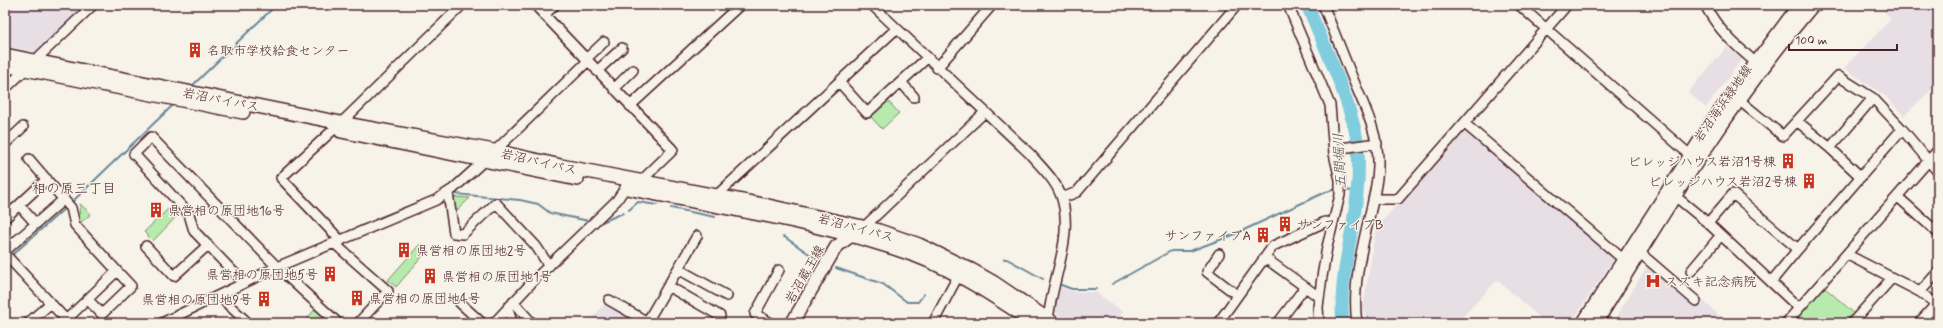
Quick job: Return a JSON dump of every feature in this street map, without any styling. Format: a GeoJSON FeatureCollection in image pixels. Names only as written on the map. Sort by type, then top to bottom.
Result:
{"type":"FeatureCollection","features":[{"type":"Feature","properties":{"kind":"highway","name":"岩沼バイパス"},"geometry":{"type":"LineString","coordinates":[[5,55],[35,60],[337,126],[483,161],[625,188],[851,235],[918,257],[1046,322]]}},
{"type":"Feature","properties":{"kind":"highway","name":"岩沼バイパス"},"geometry":{"type":"LineString","coordinates":[[5,66],[337,126],[494,151],[864,227],[919,245],[971,270],[994,283],[1046,322]]}},
{"type":"Feature","properties":{"kind":"main road","name":"岩沼海浜緑地線"},"geometry":{"type":"LineString","coordinates":[[1596,323],[1675,196],[1755,62],[1799,5]]}},
{"type":"Feature","properties":{"kind":"main road","name":"岩沼海浜緑地線"},"geometry":{"type":"LineString","coordinates":[[1583,323],[1690,155],[1735,97],[1775,52],[1813,5]]}},
{"type":"Feature","properties":{"kind":"main road","name":"岩沼蔵王線"},"geometry":{"type":"LineString","coordinates":[[792,323],[836,247],[864,227]]}},
{"type":"Feature","properties":{"kind":"street"},"geometry":{"type":"LineString","coordinates":[[5,89],[93,5]]}},
{"type":"Feature","properties":{"kind":"street"},"geometry":{"type":"LineString","coordinates":[[358,323],[388,291],[338,242],[281,178],[462,5]]}},
{"type":"Feature","properties":{"kind":"street"},"geometry":{"type":"LineString","coordinates":[[534,5],[673,150],[640,182]]}},
{"type":"Feature","properties":{"kind":"street"},"geometry":{"type":"LineString","coordinates":[[544,15],[555,5]]}},
{"type":"Feature","properties":{"kind":"street"},"geometry":{"type":"LineString","coordinates":[[630,106],[740,5]]}},
{"type":"Feature","properties":{"kind":"street"},"geometry":{"type":"LineString","coordinates":[[872,5],[937,68],[1030,154],[1051,178],[1062,198],[1065,232],[1046,322]]}},
{"type":"Feature","properties":{"kind":"street"},"geometry":{"type":"LineString","coordinates":[[937,68],[992,5]]}},
{"type":"Feature","properties":{"kind":"street"},"geometry":{"type":"LineString","coordinates":[[1062,198],[1077,192],[1237,5]]}},
{"type":"Feature","properties":{"kind":"street"},"geometry":{"type":"LineString","coordinates":[[1288,5],[1330,105],[1340,180],[1340,195],[1327,247],[1319,297],[1319,323]]}},
{"type":"Feature","properties":{"kind":"street"},"geometry":{"type":"LineString","coordinates":[[1323,5],[1373,128],[1378,166],[1354,306],[1358,323]]}},
{"type":"Feature","properties":{"kind":"street"},"geometry":{"type":"LineString","coordinates":[[1519,5],[1690,155]]}},
{"type":"Feature","properties":{"kind":"street"},"geometry":{"type":"LineString","coordinates":[[1373,199],[1398,199],[1465,124],[1567,5]]}},
{"type":"Feature","properties":{"kind":"street"},"geometry":{"type":"LineString","coordinates":[[1705,5],[1715,24],[1755,62]]}},
{"type":"Feature","properties":{"kind":"street"},"geometry":{"type":"LineString","coordinates":[[716,196],[840,83],[896,29]]}},
{"type":"Feature","properties":{"kind":"street"},"geometry":{"type":"LineString","coordinates":[[162,323],[277,267],[427,205],[448,193],[494,151],[604,42]]}},
{"type":"Feature","properties":{"kind":"street"},"geometry":{"type":"LineString","coordinates":[[597,71],[622,48]]}},
{"type":"Feature","properties":{"kind":"street"},"geometry":{"type":"LineString","coordinates":[[840,83],[867,113],[927,58]]}},
{"type":"Feature","properties":{"kind":"street"},"geometry":{"type":"LineString","coordinates":[[614,88],[633,70]]}},
{"type":"Feature","properties":{"kind":"street"},"geometry":{"type":"LineString","coordinates":[[1735,97],[1783,136],[1838,76],[1873,98],[1902,129],[1928,162],[1938,172]]}},
{"type":"Feature","properties":{"kind":"street"},"geometry":{"type":"LineString","coordinates":[[901,82],[914,97]]}},
{"type":"Feature","properties":{"kind":"street"},"geometry":{"type":"LineString","coordinates":[[1830,148],[1873,98]]}},
{"type":"Feature","properties":{"kind":"street"},"geometry":{"type":"LineString","coordinates":[[864,227],[986,112]]}},
{"type":"Feature","properties":{"kind":"street"},"geometry":{"type":"LineString","coordinates":[[1797,121],[1830,148],[1861,177]]}},
{"type":"Feature","properties":{"kind":"street"},"geometry":{"type":"LineString","coordinates":[[1465,124],[1624,260]]}},
{"type":"Feature","properties":{"kind":"street"},"geometry":{"type":"LineString","coordinates":[[5,144],[23,127]]}},
{"type":"Feature","properties":{"kind":"street"},"geometry":{"type":"LineString","coordinates":[[1771,282],[1902,129]]}},
{"type":"Feature","properties":{"kind":"street"},"geometry":{"type":"LineString","coordinates":[[244,283],[194,231],[189,214],[134,154],[151,136],[277,267],[338,323]]}},
{"type":"Feature","properties":{"kind":"street"},"geometry":{"type":"LineString","coordinates":[[1336,149],[1375,143]]}},
{"type":"Feature","properties":{"kind":"street"},"geometry":{"type":"LineString","coordinates":[[1786,323],[1848,255],[1938,150]]}},
{"type":"Feature","properties":{"kind":"street"},"geometry":{"type":"LineString","coordinates":[[29,159],[72,208],[75,225],[131,286],[102,314],[88,300]]}},
{"type":"Feature","properties":{"kind":"street"},"geometry":{"type":"LineString","coordinates":[[5,218],[47,179]]}},
{"type":"Feature","properties":{"kind":"street"},"geometry":{"type":"LineString","coordinates":[[494,323],[510,304],[617,200],[625,188]]}},
{"type":"Feature","properties":{"kind":"street"},"geometry":{"type":"LineString","coordinates":[[448,193],[454,233],[463,234],[496,203],[536,246],[549,266]]}},
{"type":"Feature","properties":{"kind":"street"},"geometry":{"type":"LineString","coordinates":[[1708,223],[1733,194],[1798,249]]}},
{"type":"Feature","properties":{"kind":"street"},"geometry":{"type":"LineString","coordinates":[[1675,196],[1708,223],[1799,308]]}},
{"type":"Feature","properties":{"kind":"street"},"geometry":{"type":"LineString","coordinates":[[1898,197],[1938,233]]}},
{"type":"Feature","properties":{"kind":"street"},"geometry":{"type":"LineString","coordinates":[[64,199],[36,224],[7,255],[68,321],[117,271]]}},
{"type":"Feature","properties":{"kind":"street"},"geometry":{"type":"LineString","coordinates":[[19,205],[36,224]]}},
{"type":"Feature","properties":{"kind":"street"},"geometry":{"type":"LineString","coordinates":[[1218,323],[1273,246],[1325,222],[1333,223]]}},
{"type":"Feature","properties":{"kind":"street"},"geometry":{"type":"LineString","coordinates":[[1691,271],[1721,235]]}},
{"type":"Feature","properties":{"kind":"street"},"geometry":{"type":"LineString","coordinates":[[609,300],[648,322],[697,236]]}},
{"type":"Feature","properties":{"kind":"street"},"geometry":{"type":"LineString","coordinates":[[146,246],[174,276],[208,245]]}},
{"type":"Feature","properties":{"kind":"street"},"geometry":{"type":"LineString","coordinates":[[1639,252],[1696,301]]}},
{"type":"Feature","properties":{"kind":"street"},"geometry":{"type":"LineString","coordinates":[[1218,254],[1207,272],[1238,295]]}},
{"type":"Feature","properties":{"kind":"street"},"geometry":{"type":"LineString","coordinates":[[1848,255],[1920,292],[1937,305],[1919,323]]}},
{"type":"Feature","properties":{"kind":"street"},"geometry":{"type":"LineString","coordinates":[[1265,258],[1319,297]]}},
{"type":"Feature","properties":{"kind":"street"},"geometry":{"type":"LineString","coordinates":[[678,269],[727,296]]}},
{"type":"Feature","properties":{"kind":"street"},"geometry":{"type":"LineString","coordinates":[[770,323],[754,314],[779,270]]}},
{"type":"Feature","properties":{"kind":"street"},"geometry":{"type":"LineString","coordinates":[[1920,292],[1938,272]]}},
{"type":"Feature","properties":{"kind":"street"},"geometry":{"type":"LineString","coordinates":[[933,323],[958,276]]}},
{"type":"Feature","properties":{"kind":"street"},"geometry":{"type":"LineString","coordinates":[[1852,323],[1892,278]]}},
{"type":"Feature","properties":{"kind":"street"},"geometry":{"type":"LineString","coordinates":[[668,286],[720,316]]}},
{"type":"Feature","properties":{"kind":"street"},"geometry":{"type":"LineString","coordinates":[[1278,323],[1305,287]]}},
{"type":"Feature","properties":{"kind":"street"},"geometry":{"type":"LineString","coordinates":[[219,296],[248,323]]}},
{"type":"Feature","properties":{"kind":"street"},"geometry":{"type":"LineString","coordinates":[[28,323],[50,303]]}},
{"type":"Feature","properties":{"kind":"street"},"geometry":{"type":"LineString","coordinates":[[460,303],[482,323]]}},
{"type":"Feature","properties":{"kind":"street"},"geometry":{"type":"LineString","coordinates":[[510,304],[512,323]]}},
{"type":"Feature","properties":{"kind":"street"},"geometry":{"type":"LineString","coordinates":[[510,304],[532,323]]}},
{"type":"Feature","properties":{"kind":"shaded area"},"geometry":{"type":"Polygon","coordinates":[[[5,5],[86,5],[36,52],[5,46],[5,5]]]}},
{"type":"Feature","properties":{"kind":"shaded area"},"geometry":{"type":"Polygon","coordinates":[[[1881,5],[1938,5],[1938,83],[1904,116],[1885,96],[1844,68],[1891,19],[1880,7],[1881,5]]]}},
{"type":"Feature","properties":{"kind":"shaded area"},"geometry":{"type":"Polygon","coordinates":[[[1727,47],[1742,59],[1706,108],[1688,92],[1727,47]]]}},
{"type":"Feature","properties":{"kind":"shaded area"},"geometry":{"type":"Polygon","coordinates":[[[1465,128],[1616,256],[1571,323],[1546,323],[1497,280],[1457,323],[1367,323],[1363,308],[1376,228],[1465,128]]]}},
{"type":"Feature","properties":{"kind":"shaded area","name":"スズキ記念病院"},"geometry":{"type":"Polygon","coordinates":[[[1648,264],[1695,304],[1700,298],[1728,323],[1613,323],[1648,264]]]}},
{"type":"Feature","properties":{"kind":"shaded area"},"geometry":{"type":"Polygon","coordinates":[[[1060,287],[1075,292],[1095,292],[1123,312],[1115,323],[1070,323],[1054,312],[1060,287]]]}},
{"type":"Feature","properties":{"kind":"shaded area"},"geometry":{"type":"Polygon","coordinates":[[[605,303],[640,323],[588,323],[605,303]]]}},
{"type":"Feature","properties":{"kind":"green space"},"geometry":{"type":"Polygon","coordinates":[[[885,98],[899,113],[882,129],[869,115],[885,98]]]}},
{"type":"Feature","properties":{"kind":"green space"},"geometry":{"type":"Polygon","coordinates":[[[454,197],[470,198],[454,213],[454,197]]]}},
{"type":"Feature","properties":{"kind":"green space"},"geometry":{"type":"Polygon","coordinates":[[[80,204],[91,214],[79,224],[80,204]]]}},
{"type":"Feature","properties":{"kind":"green space"},"geometry":{"type":"Polygon","coordinates":[[[168,209],[176,217],[153,241],[144,232],[168,209]]]}},
{"type":"Feature","properties":{"kind":"green space"},"geometry":{"type":"Polygon","coordinates":[[[420,244],[428,250],[396,287],[388,280],[420,244]]]}},
{"type":"Feature","properties":{"kind":"green space"},"geometry":{"type":"Polygon","coordinates":[[[1823,286],[1856,315],[1849,323],[1791,323],[1823,286]]]}},
{"type":"Feature","properties":{"kind":"green space"},"geometry":{"type":"Polygon","coordinates":[[[315,309],[325,318],[321,323],[304,323],[315,309]]]}},
{"type":"Feature","properties":{"kind":"waterway"},"geometry":{"type":"LineString","coordinates":[[193,85],[276,5]]}},
{"type":"Feature","properties":{"kind":"waterway","name":"五間堀川"},"geometry":{"type":"LineString","coordinates":[[1307,5],[1345,98],[1358,145],[1358,186],[1344,275],[1342,307],[1343,323]]}},
{"type":"Feature","properties":{"kind":"waterway"},"geometry":{"type":"LineString","coordinates":[[73,201],[172,106]]}},
{"type":"Feature","properties":{"kind":"waterway"},"geometry":{"type":"LineString","coordinates":[[1112,284],[1171,251],[1190,251],[1233,235],[1326,192],[1337,189]]}},
{"type":"Feature","properties":{"kind":"waterway"},"geometry":{"type":"LineString","coordinates":[[1346,190],[1357,192]]}},
{"type":"Feature","properties":{"kind":"waterway"},"geometry":{"type":"LineString","coordinates":[[455,194],[520,200],[538,204],[550,213],[589,221]]}},
{"type":"Feature","properties":{"kind":"waterway"},"geometry":{"type":"LineString","coordinates":[[376,219],[434,196]]}},
{"type":"Feature","properties":{"kind":"waterway"},"geometry":{"type":"LineString","coordinates":[[629,210],[638,202],[657,205]]}},
{"type":"Feature","properties":{"kind":"waterway"},"geometry":{"type":"LineString","coordinates":[[11,256],[65,208]]}},
{"type":"Feature","properties":{"kind":"waterway"},"geometry":{"type":"LineString","coordinates":[[671,208],[715,217]]}},
{"type":"Feature","properties":{"kind":"waterway"},"geometry":{"type":"LineString","coordinates":[[602,222],[623,213]]}},
{"type":"Feature","properties":{"kind":"waterway"},"geometry":{"type":"LineString","coordinates":[[348,232],[366,224]]}},
{"type":"Feature","properties":{"kind":"waterway"},"geometry":{"type":"LineString","coordinates":[[783,236],[818,260]]}},
{"type":"Feature","properties":{"kind":"waterway"},"geometry":{"type":"LineString","coordinates":[[1004,259],[1007,259],[1043,279]]}},
{"type":"Feature","properties":{"kind":"waterway"},"geometry":{"type":"LineString","coordinates":[[836,268],[883,284],[907,302],[918,302],[924,294]]}},
{"type":"Feature","properties":{"kind":"waterway"},"geometry":{"type":"LineString","coordinates":[[1061,285],[1072,289],[1096,289]]}},
{"type":"Feature","properties":{"kind":"place","name":"名取市学校給食センター"},"geometry":{"type":"Point","coordinates":[195,50]}},
{"type":"Feature","properties":{"kind":"place","name":"ビレッジハウス岩沼1号棟"},"geometry":{"type":"Point","coordinates":[1788,161]}},
{"type":"Feature","properties":{"kind":"place","name":"ビレッジハウス岩沼2号棟"},"geometry":{"type":"Point","coordinates":[1809,181]}},
{"type":"Feature","properties":{"kind":"place","name":"県営相の原団地16号"},"geometry":{"type":"Point","coordinates":[156,210]}},
{"type":"Feature","properties":{"kind":"place","name":"サンファイブB"},"geometry":{"type":"Point","coordinates":[1285,224]}},
{"type":"Feature","properties":{"kind":"place","name":"サンファイブA"},"geometry":{"type":"Point","coordinates":[1263,235]}},
{"type":"Feature","properties":{"kind":"place","name":"県営相の原団地2号"},"geometry":{"type":"Point","coordinates":[404,250]}},
{"type":"Feature","properties":{"kind":"place","name":"県営相の原団地5号"},"geometry":{"type":"Point","coordinates":[330,274]}},
{"type":"Feature","properties":{"kind":"place","name":"県営相の原団地1号"},"geometry":{"type":"Point","coordinates":[430,276]}},
{"type":"Feature","properties":{"kind":"place","name":"スズキ記念病院"},"geometry":{"type":"Point","coordinates":[1653,281]}},
{"type":"Feature","properties":{"kind":"place","name":"県営相の原団地4号"},"geometry":{"type":"Point","coordinates":[357,298]}},
{"type":"Feature","properties":{"kind":"place","name":"県営相の原団地9号"},"geometry":{"type":"Point","coordinates":[264,299]}},
{"type":"Feature","properties":{"kind":"district","name":"相の原三丁目"},"geometry":{"type":"Point","coordinates":[74,188]}}]}
